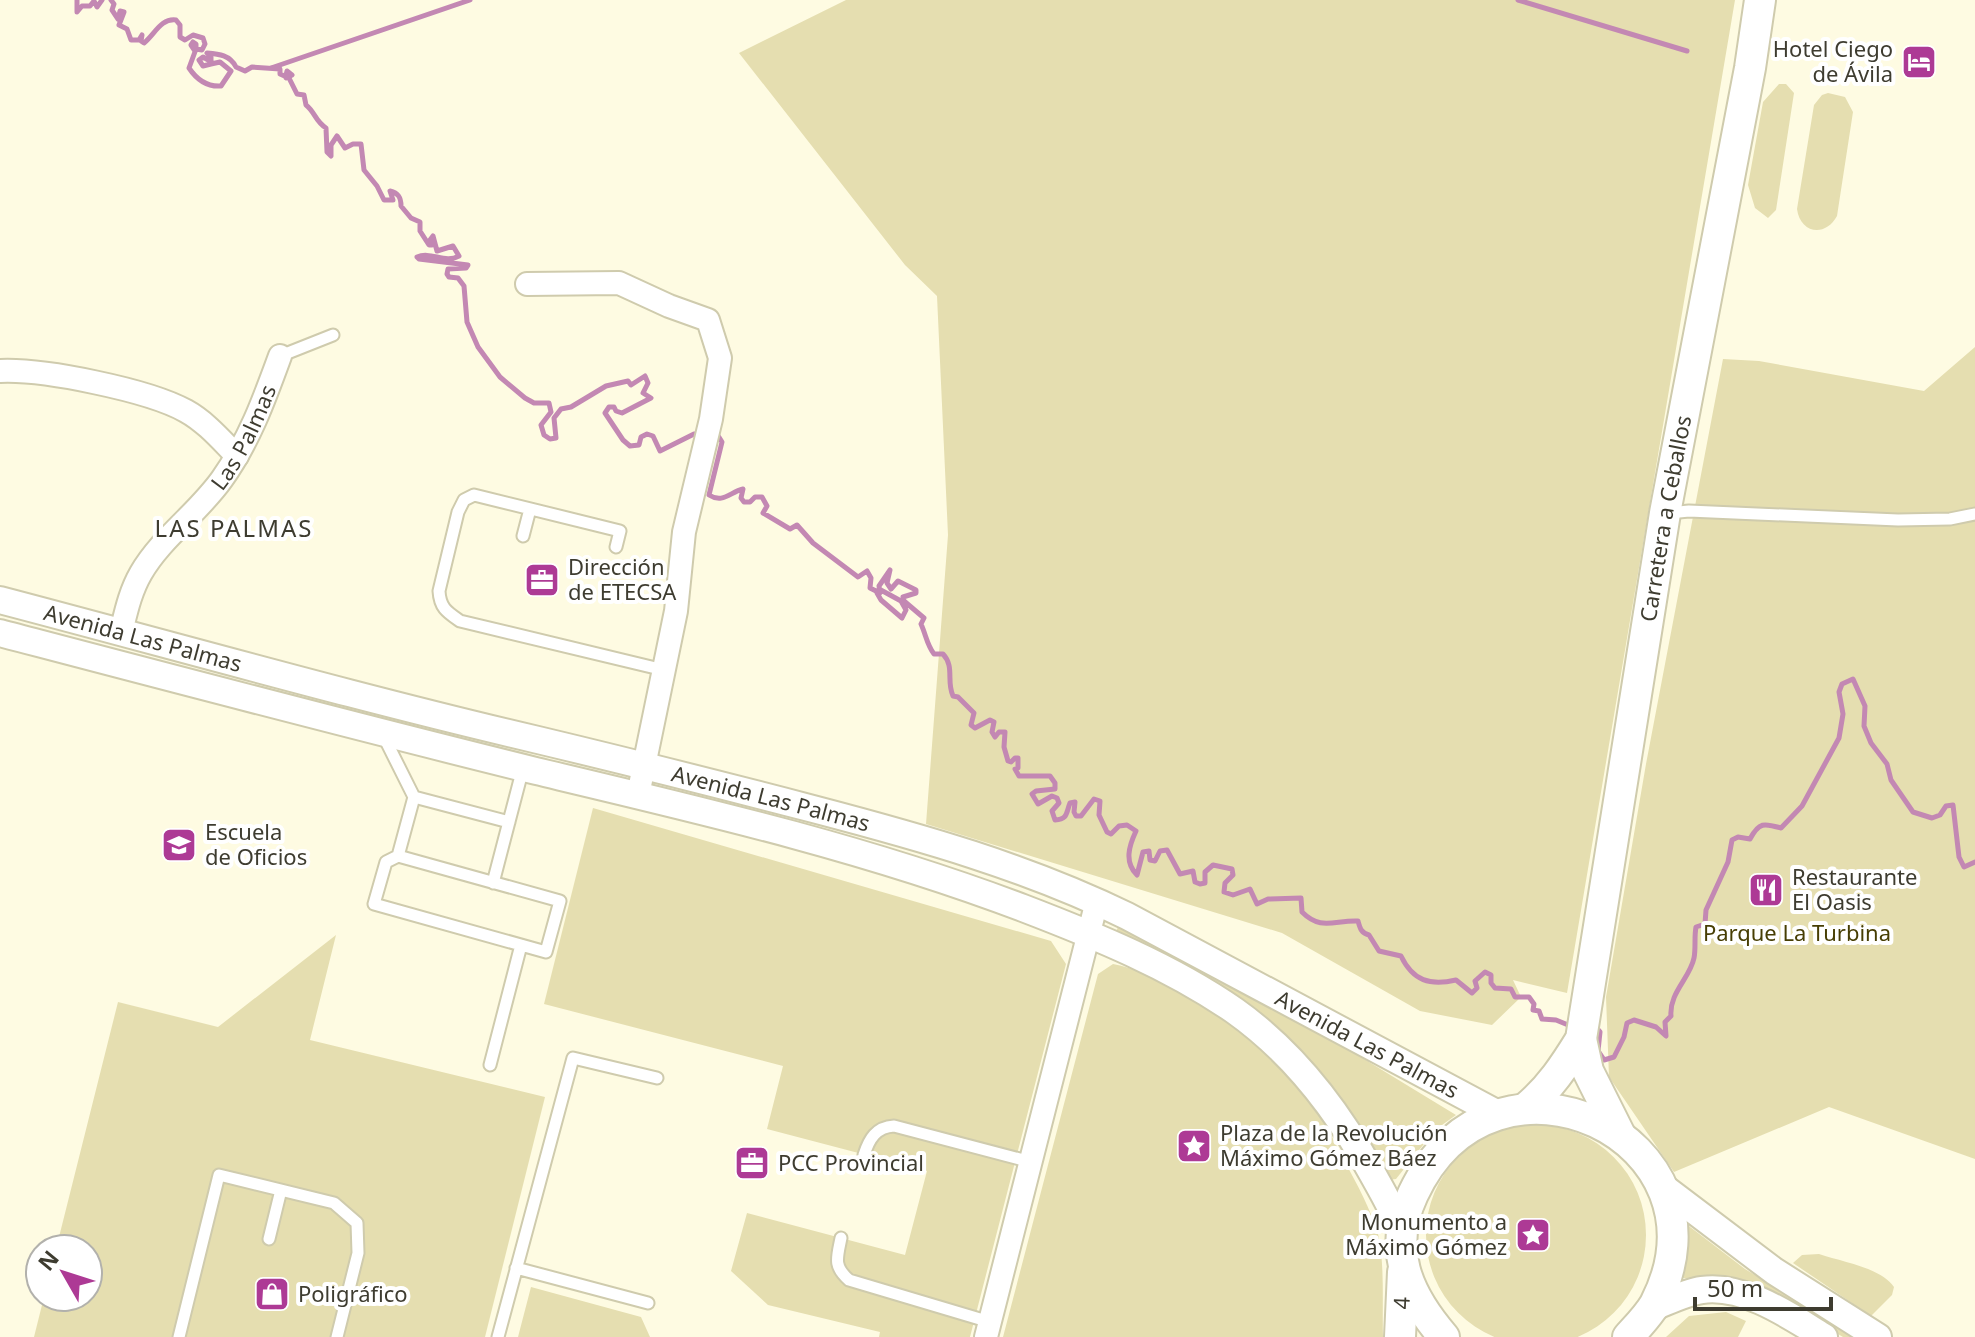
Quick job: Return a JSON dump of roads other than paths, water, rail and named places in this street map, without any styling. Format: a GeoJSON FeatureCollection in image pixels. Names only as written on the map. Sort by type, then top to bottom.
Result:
{"type":"FeatureCollection","features":[{"type":"Feature","properties":{"kind":"main road","name":"Carretera a Ceballos"},"geometry":{"type":"LineString","coordinates":[[1620,1135],[1588,1071],[1581,1039],[1665,513],[1750,68],[1760,0]]}},
{"type":"Feature","properties":{"kind":"main road","name":"Carretera a Ceballos"},"geometry":{"type":"LineString","coordinates":[[1400,1229],[1422,1174],[1454,1137],[1543,1094],[1581,1039]]}},
{"type":"Feature","properties":{"kind":"main road"},"geometry":{"type":"LineString","coordinates":[[1512,1111],[1557,1109],[1587,1117],[1620,1135],[1636,1150],[1663,1187],[1670,1212],[1667,1275],[1654,1307],[1628,1337]]}},
{"type":"Feature","properties":{"kind":"main road","name":"4"},"geometry":{"type":"LineString","coordinates":[[1400,1229],[1403,1270],[1400,1337]]}},
{"type":"Feature","properties":{"kind":"main road"},"geometry":{"type":"LineString","coordinates":[[1403,1270],[1425,1314],[1444,1337]]}},
{"type":"Feature","properties":{"kind":"street"},"geometry":{"type":"LineString","coordinates":[[527,284],[619,283],[708,320],[720,358],[711,419],[684,532],[676,611],[665,670],[638,795]]}},
{"type":"Feature","properties":{"kind":"street","name":"Las Palmas"},"geometry":{"type":"LineString","coordinates":[[121,632],[130,596],[142,571],[206,499],[256,424],[280,356]]}},
{"type":"Feature","properties":{"kind":"street"},"geometry":{"type":"LineString","coordinates":[[0,371],[44,374],[170,403],[190,413],[237,456]]}},
{"type":"Feature","properties":{"kind":"street","name":"Avenida Las Palmas"},"geometry":{"type":"LineString","coordinates":[[0,600],[914,836],[1008,867],[1097,901],[1512,1111]]}},
{"type":"Feature","properties":{"kind":"street","name":"Avenida Las Palmas"},"geometry":{"type":"LineString","coordinates":[[0,633],[382,733],[638,795],[906,867],[1090,934],[1195,986],[1270,1039],[1335,1110],[1391,1207],[1400,1229]]}},
{"type":"Feature","properties":{"kind":"street"},"geometry":{"type":"LineString","coordinates":[[304,712],[311,682]]}},
{"type":"Feature","properties":{"kind":"street"},"geometry":{"type":"LineString","coordinates":[[988,1329],[1097,901]]}},
{"type":"Feature","properties":{"kind":"street"},"geometry":{"type":"LineString","coordinates":[[1663,1187],[1774,1271],[1878,1337]]}},
{"type":"Feature","properties":{"kind":"street"},"geometry":{"type":"LineString","coordinates":[[1654,1307],[1700,1290],[1726,1290],[1747,1296],[1796,1319],[1824,1337]]}},
{"type":"Feature","properties":{"kind":"lane"},"geometry":{"type":"LineString","coordinates":[[280,356],[333,335]]}},
{"type":"Feature","properties":{"kind":"lane"},"geometry":{"type":"LineString","coordinates":[[616,547],[620,531],[474,495],[464,500],[458,512],[439,602],[445,612],[460,621],[665,670]]}},
{"type":"Feature","properties":{"kind":"lane"},"geometry":{"type":"LineString","coordinates":[[523,536],[530,509]]}},
{"type":"Feature","properties":{"kind":"lane"},"geometry":{"type":"LineString","coordinates":[[1665,513],[1689,511],[1898,520],[1950,519],[1975,514]]}},
{"type":"Feature","properties":{"kind":"lane"},"geometry":{"type":"LineString","coordinates":[[382,733],[414,797],[398,856]]}},
{"type":"Feature","properties":{"kind":"lane"},"geometry":{"type":"LineString","coordinates":[[493,883],[523,767]]}},
{"type":"Feature","properties":{"kind":"lane"},"geometry":{"type":"LineString","coordinates":[[414,797],[509,822]]}},
{"type":"Feature","properties":{"kind":"lane"},"geometry":{"type":"LineString","coordinates":[[398,856],[493,883],[560,901],[546,952],[374,904],[386,862],[398,856]]}},
{"type":"Feature","properties":{"kind":"lane"},"geometry":{"type":"LineString","coordinates":[[490,1065],[521,945]]}},
{"type":"Feature","properties":{"kind":"lane"},"geometry":{"type":"LineString","coordinates":[[498,1337],[573,1058],[657,1078]]}},
{"type":"Feature","properties":{"kind":"lane"},"geometry":{"type":"LineString","coordinates":[[864,1155],[875,1133],[894,1126],[1031,1162]]}},
{"type":"Feature","properties":{"kind":"lane"},"geometry":{"type":"LineString","coordinates":[[179,1337],[219,1175],[334,1203],[357,1223],[358,1253],[337,1337]]}},
{"type":"Feature","properties":{"kind":"lane"},"geometry":{"type":"LineString","coordinates":[[269,1239],[281,1190]]}},
{"type":"Feature","properties":{"kind":"lane"},"geometry":{"type":"LineString","coordinates":[[841,1238],[837,1260],[839,1272],[849,1280],[988,1329]]}},
{"type":"Feature","properties":{"kind":"lane"},"geometry":{"type":"LineString","coordinates":[[516,1268],[648,1303]]}},
{"type":"Feature","properties":{"kind":"waterway"},"geometry":{"type":"LineString","coordinates":[[77,0],[77,12],[94,1],[97,7],[102,0]]}},
{"type":"Feature","properties":{"kind":"waterway"},"geometry":{"type":"LineString","coordinates":[[111,0],[114,4],[112,10],[118,19],[120,11],[124,12],[119,25],[127,29],[131,40],[139,40],[142,35],[141,41],[144,43],[162,24],[171,20],[176,20],[180,25],[180,37],[185,40],[193,35],[203,38],[205,44],[202,50],[196,49],[189,68],[207,84],[221,86],[231,71],[220,62],[211,64],[207,53],[227,58],[245,71],[252,67],[280,69],[280,74],[289,78],[297,94],[304,95],[306,105],[326,128],[327,152],[331,156],[331,145],[337,136],[345,148],[361,144],[364,170],[384,200],[393,200],[390,191],[397,194],[401,206],[411,218],[420,222],[420,231],[429,245],[432,245],[430,240],[433,236],[437,251],[453,246],[459,256],[448,259],[428,255],[417,257],[468,265],[466,268],[448,269],[447,274],[458,278],[464,286],[467,322],[478,347],[500,377],[525,398],[534,403],[549,403],[551,412],[541,425],[544,435],[550,439],[556,438],[554,418],[561,409],[571,407],[606,386],[628,381],[631,385],[645,376],[648,383],[643,393],[651,398],[622,413],[614,407],[609,407],[605,413],[623,440],[630,446],[639,445],[641,437],[647,434],[653,436],[660,451],[699,434]]}},
{"type":"Feature","properties":{"kind":"waterway"},"geometry":{"type":"LineString","coordinates":[[271,68],[470,0]]}},
{"type":"Feature","properties":{"kind":"waterway"},"geometry":{"type":"LineString","coordinates":[[1518,0],[1687,51]]}},
{"type":"Feature","properties":{"kind":"waterway"},"geometry":{"type":"LineString","coordinates":[[195,51],[191,45],[193,42],[196,49]]}},
{"type":"Feature","properties":{"kind":"waterway"},"geometry":{"type":"LineString","coordinates":[[210,61],[203,57],[199,60],[203,66],[211,64]]}},
{"type":"Feature","properties":{"kind":"waterway"},"geometry":{"type":"LineString","coordinates":[[286,75],[287,71],[292,75],[286,78]]}},
{"type":"Feature","properties":{"kind":"waterway"},"geometry":{"type":"LineString","coordinates":[[713,434],[717,434],[722,442],[709,495],[722,498],[743,489],[741,498],[744,502],[762,497],[767,506],[763,513],[790,529],[797,525],[813,543],[858,577],[867,571],[871,578],[870,588],[880,593],[879,586],[890,570],[887,583],[891,589],[898,581],[916,590],[916,593],[903,597],[904,601],[924,618],[921,624],[934,654],[943,654],[947,659],[953,696],[974,713],[971,725],[975,728],[990,720],[994,722],[992,732],[995,737],[999,732],[1005,732],[1004,747],[1008,761],[1018,758],[1018,768],[1015,769],[1019,776],[1050,776],[1055,789],[1032,794],[1038,804],[1052,796],[1057,798],[1059,803],[1052,811],[1055,820],[1064,817],[1070,803],[1075,802],[1074,812],[1076,816],[1081,816],[1094,799],[1100,801],[1099,815],[1107,832],[1111,834],[1119,826],[1127,825],[1136,831],[1129,859],[1137,875],[1143,852],[1149,851],[1150,860],[1155,861],[1160,851],[1167,850],[1180,874],[1193,871],[1195,882],[1200,884],[1205,883],[1205,872],[1213,865],[1232,869],[1233,875],[1225,883],[1224,892],[1233,895],[1250,889],[1257,904],[1268,899],[1301,898],[1302,912],[1315,921],[1358,921],[1361,930],[1369,935],[1379,951],[1401,956],[1411,971],[1423,980],[1456,980],[1472,993],[1477,988],[1475,981],[1485,972],[1491,975],[1495,988],[1511,989],[1515,997],[1529,997],[1534,1004],[1533,1010],[1539,1011],[1542,1019],[1556,1020],[1573,1027]]}},
{"type":"Feature","properties":{"kind":"waterway"},"geometry":{"type":"LineString","coordinates":[[877,593],[902,618],[906,610],[901,601],[879,589]]}},
{"type":"Feature","properties":{"kind":"waterway"},"geometry":{"type":"LineString","coordinates":[[1594,1025],[1600,1032],[1598,1051],[1604,1060],[1614,1057],[1627,1023],[1634,1020],[1656,1027],[1666,1036],[1665,1022],[1671,1016],[1673,1000],[1694,958],[1696,927],[1705,924],[1706,910],[1728,862],[1732,840],[1738,837],[1750,839],[1762,825],[1781,828],[1802,806],[1839,738],[1843,714],[1839,692],[1842,684],[1853,679],[1865,706],[1864,726],[1871,743],[1887,764],[1891,780],[1913,812],[1932,818],[1940,815],[1946,806],[1953,805],[1959,857],[1964,867],[1975,862]]}},
{"type":"Feature","properties":{"kind":"place","name":"Hotel Ciego de Ávila"},"geometry":{"type":"Point","coordinates":[1919,62]}},
{"type":"Feature","properties":{"kind":"place","name":"Dirección de ETECSA"},"geometry":{"type":"Point","coordinates":[542,580]}},
{"type":"Feature","properties":{"kind":"place","name":"Escuela de Oficios"},"geometry":{"type":"Point","coordinates":[179,845]}},
{"type":"Feature","properties":{"kind":"place","name":"Restaurante El Oasis"},"geometry":{"type":"Point","coordinates":[1766,890]}},
{"type":"Feature","properties":{"kind":"place","name":"Plaza de la Revolución Máximo Gómez Báez"},"geometry":{"type":"Point","coordinates":[1194,1146]}},
{"type":"Feature","properties":{"kind":"place","name":"PCC Provincial"},"geometry":{"type":"Point","coordinates":[752,1163]}},
{"type":"Feature","properties":{"kind":"place","name":"Monumento a Máximo Gómez"},"geometry":{"type":"Point","coordinates":[1533,1235]}},
{"type":"Feature","properties":{"kind":"place","name":"Poligráfico"},"geometry":{"type":"Point","coordinates":[272,1294]}},
{"type":"Feature","properties":{"kind":"district","name":"LAS PALMAS"},"geometry":{"type":"Point","coordinates":[234,529]}},
{"type":"Feature","properties":{"kind":"park label","name":"Parque La Turbina"},"geometry":{"type":"Point","coordinates":[1797,933]}}]}
